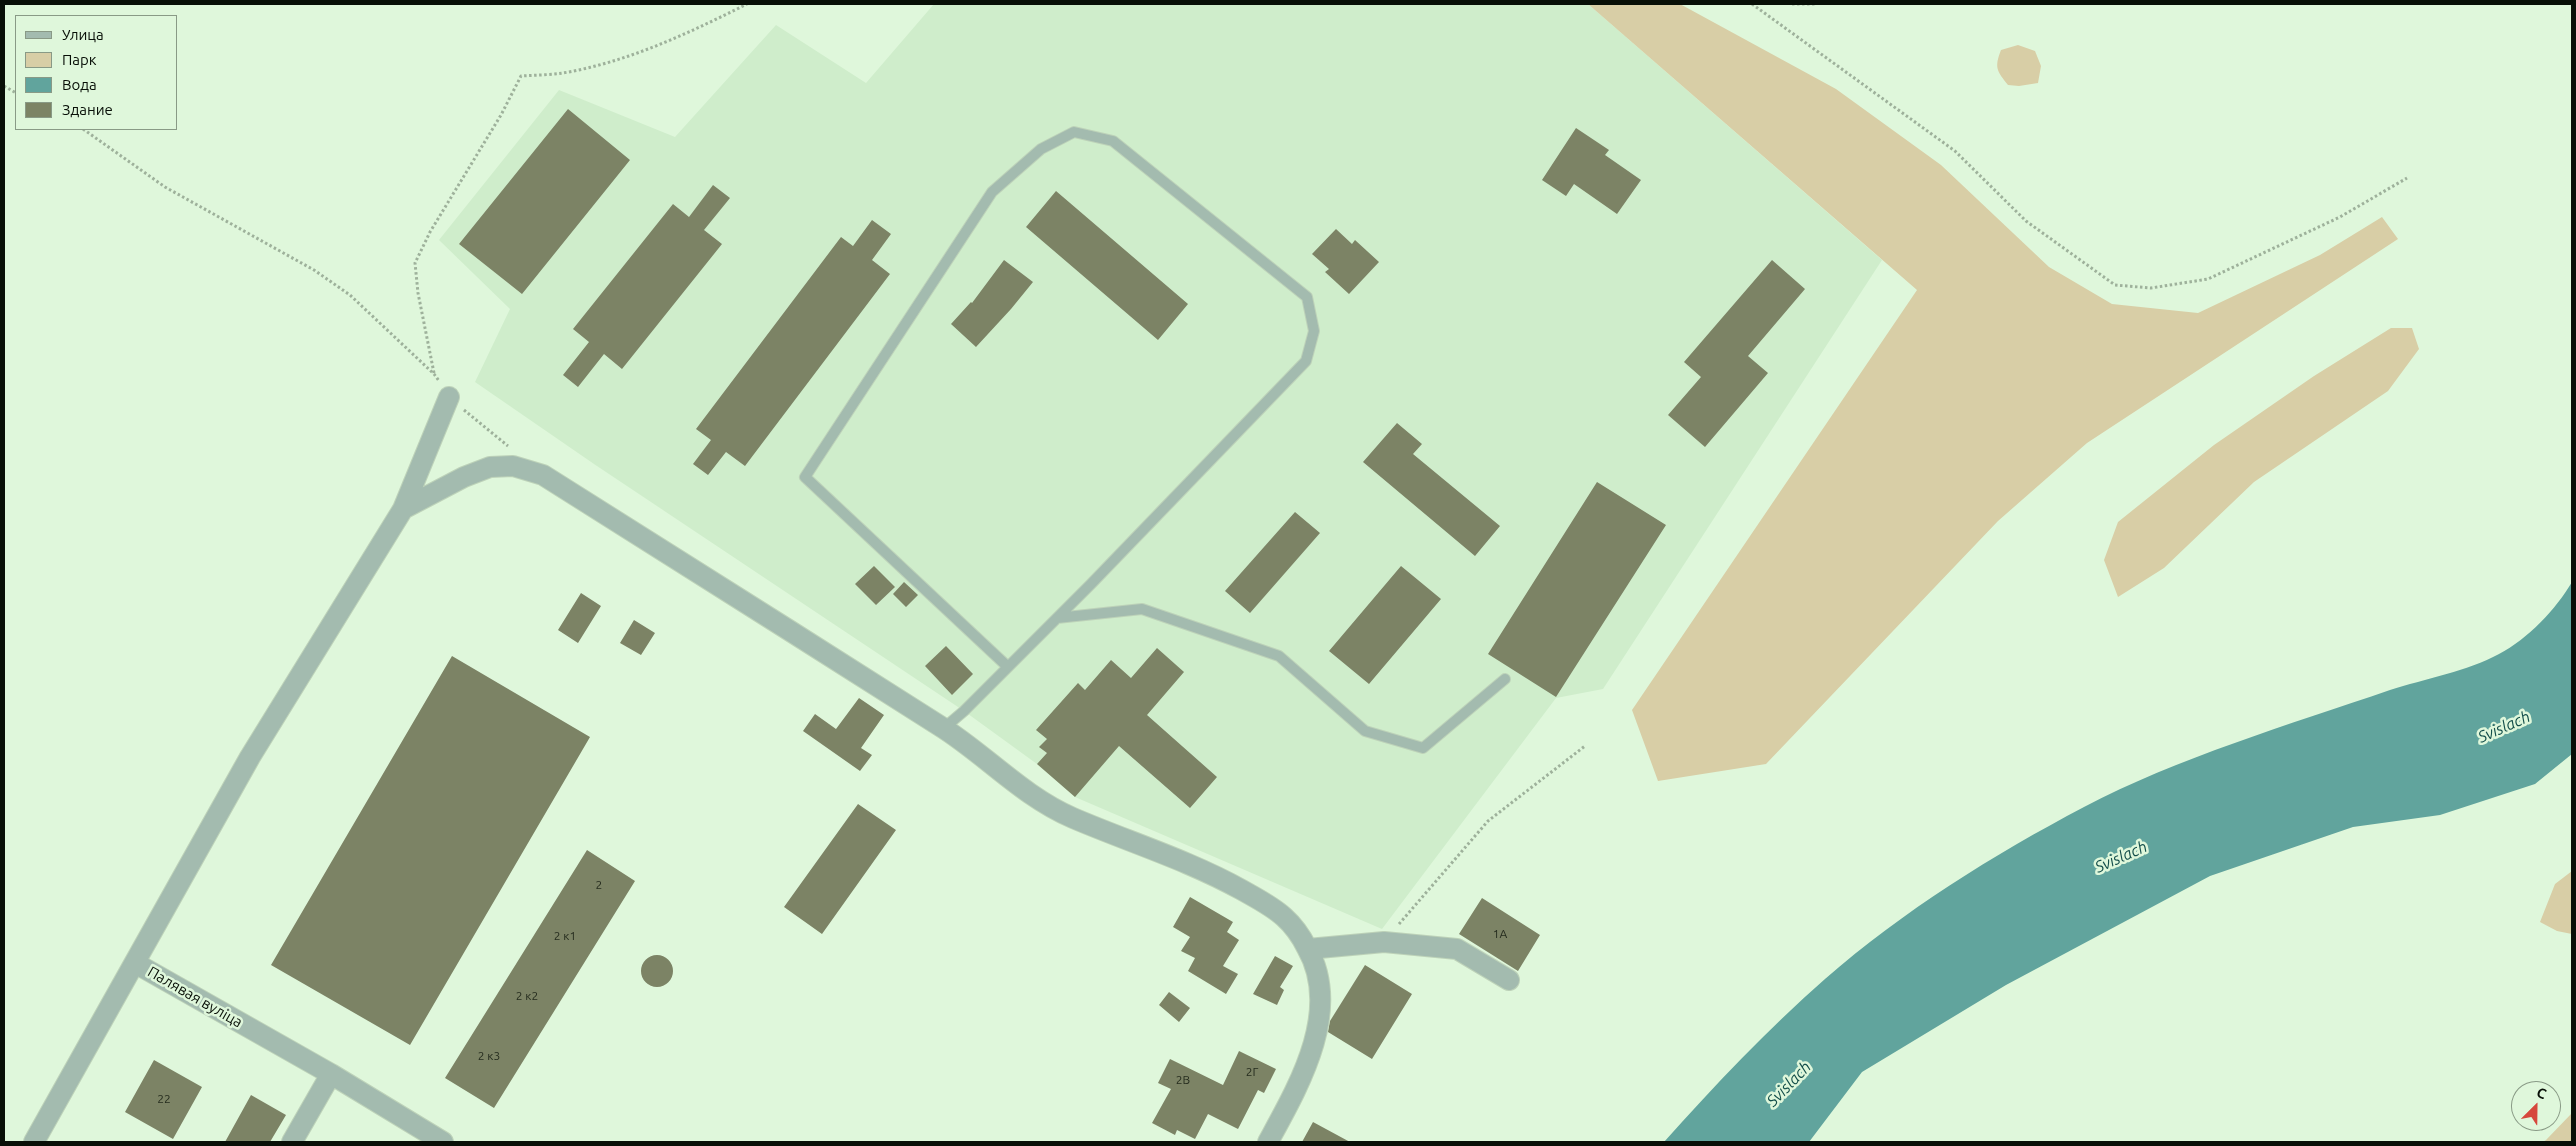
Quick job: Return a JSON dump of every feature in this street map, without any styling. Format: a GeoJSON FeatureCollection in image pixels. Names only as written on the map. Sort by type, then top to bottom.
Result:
{"type":"FeatureCollection","features":[{"type":"Feature","properties":{"kind":"street"},"geometry":{"type":"LineString","coordinates":[[135,963],[250,757],[402,509],[449,397]]}},
{"type":"Feature","properties":{"kind":"street"},"geometry":{"type":"LineString","coordinates":[[402,509],[490,467],[513,466],[543,475],[944,728],[1011,780],[1044,802],[1072,817],[1166,853],[1261,900],[1286,918],[1308,949],[1316,970],[1321,998],[1318,1027],[1309,1056],[1268,1142]]}},
{"type":"Feature","properties":{"kind":"street"},"geometry":{"type":"LineString","coordinates":[[1308,949],[1384,942],[1458,949],[1509,980]]}},
{"type":"Feature","properties":{"kind":"street","name":"Палявая вуліца"},"geometry":{"type":"LineString","coordinates":[[34,1142],[135,963],[331,1074],[442,1142]]}},
{"type":"Feature","properties":{"kind":"street"},"geometry":{"type":"LineString","coordinates":[[292,1142],[331,1074]]}},
{"type":"Feature","properties":{"kind":"lane"},"geometry":{"type":"LineString","coordinates":[[944,728],[1008,667],[1057,618],[1306,361],[1314,331],[1307,297],[1113,142],[1074,132],[1041,149],[992,192],[805,477],[1008,667]]}},
{"type":"Feature","properties":{"kind":"lane"},"geometry":{"type":"LineString","coordinates":[[1057,618],[1142,609],[1279,656],[1365,731],[1423,748],[1505,679]]}},
{"type":"Feature","properties":{"kind":"path"},"geometry":{"type":"LineString","coordinates":[[434,374],[418,293],[415,263],[430,232],[501,115],[521,76],[562,73],[613,61],[658,45],[747,4]]}},
{"type":"Feature","properties":{"kind":"path"},"geometry":{"type":"LineString","coordinates":[[1752,4],[1955,152],[2026,221],[2115,284],[2151,288],[2208,279],[2340,217],[2408,178]]}},
{"type":"Feature","properties":{"kind":"path"},"geometry":{"type":"LineString","coordinates":[[1792,4],[1817,4]]}},
{"type":"Feature","properties":{"kind":"path"},"geometry":{"type":"LineString","coordinates":[[4,86],[15,92]]}},
{"type":"Feature","properties":{"kind":"path"},"geometry":{"type":"LineString","coordinates":[[85,130],[124,155],[165,187],[314,270],[350,295],[434,374],[449,397],[512,450]]}},
{"type":"Feature","properties":{"kind":"path"},"geometry":{"type":"LineString","coordinates":[[1384,942],[1488,822],[1585,746]]}},
{"type":"Feature","properties":{"kind":"shaded area"},"geometry":{"type":"Polygon","coordinates":[[[934,4],[1588,4],[1882,260],[1603,689],[1556,698],[1382,929],[1075,797],[1037,764],[964,711],[594,464],[475,382],[510,309],[439,240],[559,90],[675,137],[776,25],[866,83],[934,4]]]}},
{"type":"Feature","properties":{"kind":"green space"},"geometry":{"type":"Polygon","coordinates":[[[1588,4],[1680,4],[1836,89],[1941,165],[2049,267],[2112,304],[2198,313],[2320,255],[2382,217],[2398,239],[2087,443],[1998,521],[1766,764],[1658,781],[1632,710],[1917,290],[1588,4]]]}},
{"type":"Feature","properties":{"kind":"green space"},"geometry":{"type":"Polygon","coordinates":[[[2018,45],[2035,51],[2041,66],[2038,83],[2019,86],[2008,85],[1999,73],[1997,65],[2001,50],[2018,45]]]}},
{"type":"Feature","properties":{"kind":"green space"},"geometry":{"type":"Polygon","coordinates":[[[2391,328],[2412,328],[2419,349],[2388,391],[2254,482],[2164,568],[2118,597],[2104,560],[2118,522],[2214,445],[2314,376],[2391,328]]]}},
{"type":"Feature","properties":{"kind":"green space"},"geometry":{"type":"Polygon","coordinates":[[[2572,871],[2572,934],[2557,931],[2540,922],[2555,884],[2572,871]]]}},
{"type":"Feature","properties":{"kind":"green space"},"geometry":{"type":"Polygon","coordinates":[[[2572,1113],[2572,1142],[2543,1142],[2555,1131],[2561,1131],[2561,1124],[2572,1113]]]}},
{"type":"Feature","properties":{"kind":"water","name":"Svislach"},"geometry":{"type":"Polygon","coordinates":[[[2572,582],[2572,754],[2535,784],[2440,815],[2353,827],[2210,876],[2006,985],[1862,1072],[1809,1142],[1664,1142],[1742,1058],[1825,979],[1917,907],[1983,865],[2084,807],[2120,789],[2196,757],[2390,690],[2460,670],[2487,660],[2510,648],[2531,632],[2550,613],[2572,582]]]}},
{"type":"Feature","properties":{"kind":"building"},"geometry":{"type":"Polygon","coordinates":[[[568,109],[630,160],[522,294],[459,244],[568,109]]]}},
{"type":"Feature","properties":{"kind":"building"},"geometry":{"type":"Polygon","coordinates":[[[1576,128],[1609,150],[1605,155],[1641,180],[1617,214],[1574,184],[1566,196],[1542,180],[1576,128]]]}},
{"type":"Feature","properties":{"kind":"building"},"geometry":{"type":"Polygon","coordinates":[[[713,185],[730,198],[704,230],[722,244],[622,369],[604,354],[578,387],[563,375],[589,342],[573,329],[673,204],[689,217],[713,185]]]}},
{"type":"Feature","properties":{"kind":"building"},"geometry":{"type":"Polygon","coordinates":[[[1056,191],[1188,304],[1158,340],[1026,227],[1056,191]]]}},
{"type":"Feature","properties":{"kind":"building"},"geometry":{"type":"Polygon","coordinates":[[[872,220],[891,234],[872,260],[890,274],[745,466],[726,452],[708,475],[693,464],[711,440],[696,429],[841,237],[853,246],[872,220]]]}},
{"type":"Feature","properties":{"kind":"building"},"geometry":{"type":"Polygon","coordinates":[[[1336,229],[1352,244],[1355,240],[1379,262],[1349,294],[1325,272],[1329,269],[1312,254],[1336,229]]]}},
{"type":"Feature","properties":{"kind":"building"},"geometry":{"type":"Polygon","coordinates":[[[1004,260],[1033,282],[976,347],[951,324],[972,303],[1004,260]]]}},
{"type":"Feature","properties":{"kind":"building"},"geometry":{"type":"Polygon","coordinates":[[[1772,260],[1805,289],[1748,356],[1768,373],[1705,447],[1668,415],[1701,377],[1684,362],[1772,260]]]}},
{"type":"Feature","properties":{"kind":"building"},"geometry":{"type":"Polygon","coordinates":[[[1397,423],[1422,444],[1413,454],[1500,526],[1475,556],[1363,462],[1397,423]]]}},
{"type":"Feature","properties":{"kind":"building"},"geometry":{"type":"Polygon","coordinates":[[[1597,482],[1666,525],[1556,697],[1488,654],[1597,482]]]}},
{"type":"Feature","properties":{"kind":"building"},"geometry":{"type":"Polygon","coordinates":[[[1295,512],[1320,533],[1250,613],[1225,591],[1295,512]]]}},
{"type":"Feature","properties":{"kind":"building"},"geometry":{"type":"Polygon","coordinates":[[[874,566],[895,587],[876,605],[855,584],[874,566]]]}},
{"type":"Feature","properties":{"kind":"building"},"geometry":{"type":"Polygon","coordinates":[[[1401,566],[1441,599],[1369,684],[1329,651],[1401,566]]]}},
{"type":"Feature","properties":{"kind":"building"},"geometry":{"type":"Polygon","coordinates":[[[904,582],[918,595],[906,607],[893,594],[904,582]]]}},
{"type":"Feature","properties":{"kind":"building"},"geometry":{"type":"Polygon","coordinates":[[[581,593],[601,606],[578,643],[558,630],[581,593]]]}},
{"type":"Feature","properties":{"kind":"building"},"geometry":{"type":"Polygon","coordinates":[[[634,620],[655,633],[641,655],[620,643],[634,620]]]}},
{"type":"Feature","properties":{"kind":"building"},"geometry":{"type":"Polygon","coordinates":[[[946,646],[973,674],[952,695],[925,666],[946,646]]]}},
{"type":"Feature","properties":{"kind":"building"},"geometry":{"type":"Polygon","coordinates":[[[1157,648],[1184,672],[1147,715],[1217,777],[1190,808],[1119,746],[1075,797],[1037,764],[1047,753],[1039,747],[1047,739],[1036,730],[1078,683],[1085,690],[1111,660],[1131,678],[1157,648]]]}},
{"type":"Feature","properties":{"kind":"building"},"geometry":{"type":"Polygon","coordinates":[[[452,656],[590,737],[410,1045],[271,965],[452,656]]]}},
{"type":"Feature","properties":{"kind":"building"},"geometry":{"type":"Polygon","coordinates":[[[859,698],[884,715],[861,748],[872,755],[860,771],[803,731],[815,714],[836,729],[859,698]]]}},
{"type":"Feature","properties":{"kind":"building"},"geometry":{"type":"Polygon","coordinates":[[[858,804],[896,830],[822,934],[784,907],[858,804]]]}},
{"type":"Feature","properties":{"kind":"building"},"geometry":{"type":"Polygon","coordinates":[[[587,850],[635,881],[494,1108],[445,1078],[587,850]]]}},
{"type":"Feature","properties":{"kind":"building"},"geometry":{"type":"Polygon","coordinates":[[[1190,897],[1233,922],[1227,932],[1239,940],[1223,966],[1238,974],[1226,994],[1188,971],[1195,958],[1181,951],[1190,937],[1173,927],[1190,897]]]}},
{"type":"Feature","properties":{"kind":"building"},"geometry":{"type":"Polygon","coordinates":[[[1482,898],[1540,935],[1518,971],[1459,934],[1482,898]]]}},
{"type":"Feature","properties":{"kind":"building"},"geometry":{"type":"Polygon","coordinates":[[[657,955],[668,960],[673,971],[668,982],[657,987],[646,982],[641,971],[646,960],[657,955]]]}},
{"type":"Feature","properties":{"kind":"building"},"geometry":{"type":"Polygon","coordinates":[[[1275,956],[1293,966],[1280,987],[1284,990],[1277,1005],[1253,994],[1275,956]]]}},
{"type":"Feature","properties":{"kind":"building"},"geometry":{"type":"Polygon","coordinates":[[[1365,965],[1412,994],[1372,1059],[1328,1032],[1330,1021],[1365,965]]]}},
{"type":"Feature","properties":{"kind":"building"},"geometry":{"type":"Polygon","coordinates":[[[1169,992],[1190,1008],[1179,1022],[1159,1005],[1169,992]]]}},
{"type":"Feature","properties":{"kind":"building"},"geometry":{"type":"Polygon","coordinates":[[[1239,1051],[1276,1069],[1264,1093],[1258,1090],[1238,1129],[1208,1114],[1195,1139],[1177,1130],[1175,1135],[1152,1123],[1171,1089],[1158,1083],[1170,1059],[1223,1085],[1239,1051]]]}},
{"type":"Feature","properties":{"kind":"building"},"geometry":{"type":"Polygon","coordinates":[[[154,1060],[202,1087],[173,1139],[125,1112],[154,1060]]]}},
{"type":"Feature","properties":{"kind":"building"},"geometry":{"type":"Polygon","coordinates":[[[251,1095],[286,1115],[270,1142],[225,1142],[251,1095]]]}},
{"type":"Feature","properties":{"kind":"building"},"geometry":{"type":"Polygon","coordinates":[[[1313,1122],[1350,1142],[1302,1142],[1313,1122]]]}}]}
